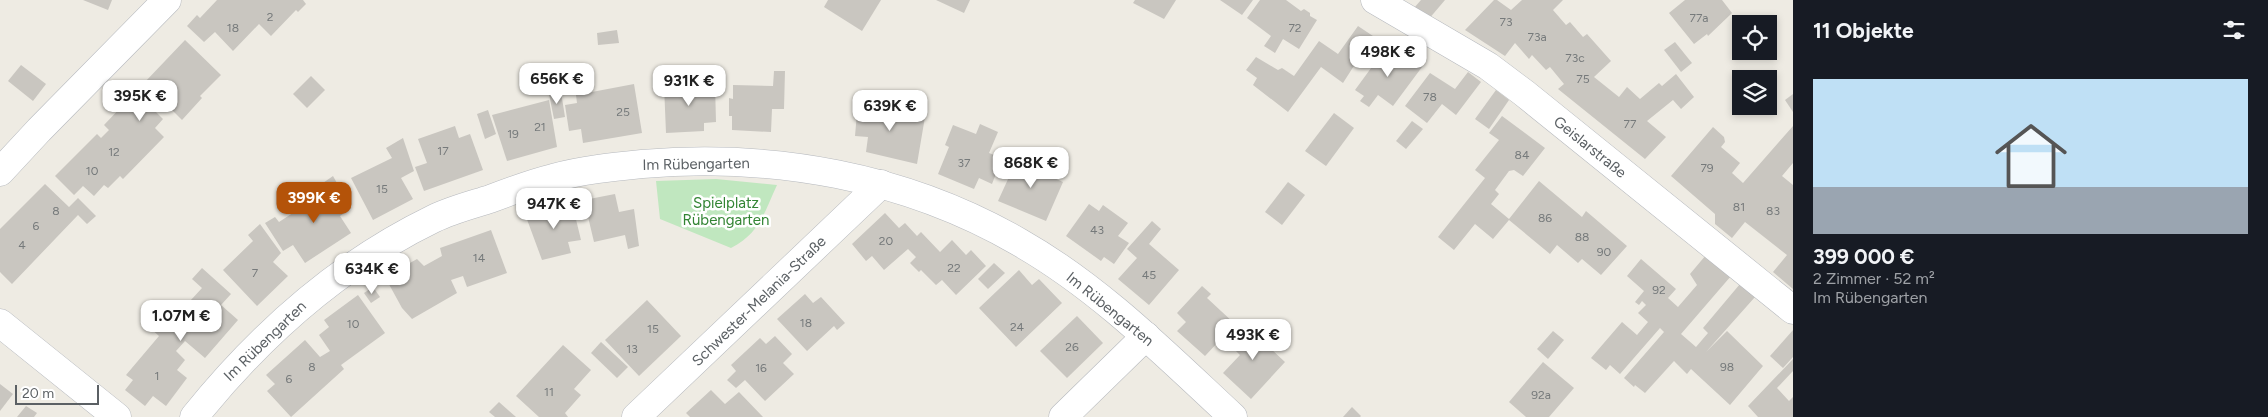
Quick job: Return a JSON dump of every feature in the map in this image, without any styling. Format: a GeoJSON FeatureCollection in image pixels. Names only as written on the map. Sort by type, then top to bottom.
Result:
{"type":"FeatureCollection","features":[{"type":"Feature","properties":{"kind":"street"},"geometry":{"type":"LineString","coordinates":[[0,172],[167,0]]}},
{"type":"Feature","properties":{"kind":"street","name":"Geislarstraße"},"geometry":{"type":"LineString","coordinates":[[1375,0],[1488,66],[1793,310]]}},
{"type":"Feature","properties":{"kind":"street","name":"Im Rübengarten"},"geometry":{"type":"LineString","coordinates":[[194,417],[226,378],[318,290],[373,254],[435,218],[554,178],[610,167],[680,161],[744,161],[844,175],[881,184],[934,201],[1020,242],[1092,290],[1146,336],[1233,417]]}},
{"type":"Feature","properties":{"kind":"street","name":"Schwester-Melania-Straße"},"geometry":{"type":"LineString","coordinates":[[636,417],[881,184]]}},
{"type":"Feature","properties":{"kind":"street"},"geometry":{"type":"LineString","coordinates":[[0,323],[117,417]]}},
{"type":"Feature","properties":{"kind":"street"},"geometry":{"type":"LineString","coordinates":[[1063,417],[1146,336]]}},
{"type":"Feature","properties":{"kind":"green space","name":"Spielplatz Rübengarten"},"geometry":{"type":"Polygon","coordinates":[[[716,179],[777,185],[755,229],[749,236],[731,248],[660,219],[656,181],[716,179]]]}},
{"type":"Feature","properties":{"kind":"building"},"geometry":{"type":"Polygon","coordinates":[[[83,0],[112,0],[108,10],[83,0]]]}},
{"type":"Feature","properties":{"kind":"building"},"geometry":{"type":"Polygon","coordinates":[[[217,0],[303,0],[306,4],[298,12],[296,10],[271,36],[259,24],[233,51],[215,32],[204,42],[187,26],[197,15],[200,18],[217,0]]]}},
{"type":"Feature","properties":{"kind":"building"},"geometry":{"type":"Polygon","coordinates":[[[828,0],[881,0],[862,31],[824,7],[828,0]]]}},
{"type":"Feature","properties":{"kind":"building"},"geometry":{"type":"Polygon","coordinates":[[[936,0],[970,0],[964,13],[936,0]]]}},
{"type":"Feature","properties":{"kind":"building"},"geometry":{"type":"Polygon","coordinates":[[[1135,0],[1176,0],[1164,19],[1133,3],[1135,0]]]}},
{"type":"Feature","properties":{"kind":"building"},"geometry":{"type":"Polygon","coordinates":[[[1220,0],[1253,0],[1242,15],[1220,0]]]}},
{"type":"Feature","properties":{"kind":"building"},"geometry":{"type":"Polygon","coordinates":[[[1260,0],[1286,0],[1301,11],[1304,9],[1317,20],[1299,49],[1283,39],[1275,53],[1264,46],[1271,36],[1247,18],[1260,0]]]}},
{"type":"Feature","properties":{"kind":"building"},"geometry":{"type":"Polygon","coordinates":[[[1421,0],[1445,0],[1428,20],[1414,8],[1421,0]]]}},
{"type":"Feature","properties":{"kind":"building"},"geometry":{"type":"Polygon","coordinates":[[[1494,0],[1497,0],[1511,10],[1522,0],[1563,0],[1553,10],[1566,25],[1570,22],[1583,37],[1587,34],[1611,61],[1594,77],[1619,97],[1627,87],[1640,99],[1659,83],[1662,86],[1676,74],[1694,97],[1681,109],[1673,100],[1647,121],[1666,137],[1645,159],[1558,89],[1564,84],[1550,67],[1546,70],[1532,55],[1529,59],[1515,43],[1505,56],[1465,30],[1494,0]]]}},
{"type":"Feature","properties":{"kind":"building"},"geometry":{"type":"Polygon","coordinates":[[[1685,0],[1722,0],[1732,13],[1708,36],[1707,34],[1694,44],[1669,13],[1685,0]]]}},
{"type":"Feature","properties":{"kind":"building"},"geometry":{"type":"Polygon","coordinates":[[[1358,26],[1373,36],[1343,83],[1321,67],[1288,112],[1253,85],[1257,78],[1246,70],[1256,57],[1278,70],[1282,68],[1294,76],[1319,41],[1338,54],[1358,26]]]}},
{"type":"Feature","properties":{"kind":"building"},"geometry":{"type":"Polygon","coordinates":[[[617,30],[619,43],[598,45],[597,33],[617,30]]]}},
{"type":"Feature","properties":{"kind":"building"},"geometry":{"type":"Polygon","coordinates":[[[185,40],[221,75],[200,96],[202,98],[182,120],[162,100],[153,109],[163,119],[155,128],[164,137],[123,179],[120,176],[108,188],[104,185],[94,196],[83,186],[74,195],[55,176],[97,134],[101,138],[109,130],[104,125],[185,40]]]}},
{"type":"Feature","properties":{"kind":"building"},"geometry":{"type":"Polygon","coordinates":[[[1675,42],[1692,63],[1681,72],[1664,50],[1675,42]]]}},
{"type":"Feature","properties":{"kind":"building"},"geometry":{"type":"Polygon","coordinates":[[[1391,47],[1422,67],[1393,106],[1378,95],[1369,107],[1360,101],[1364,96],[1355,90],[1385,49],[1391,47]]]}},
{"type":"Feature","properties":{"kind":"building"},"geometry":{"type":"Polygon","coordinates":[[[21,65],[46,84],[33,101],[8,81],[21,65]]]}},
{"type":"Feature","properties":{"kind":"building"},"geometry":{"type":"Polygon","coordinates":[[[774,71],[785,71],[784,109],[772,109],[771,132],[732,130],[732,116],[729,116],[729,98],[733,99],[733,85],[773,86],[774,71]]]}},
{"type":"Feature","properties":{"kind":"building"},"geometry":{"type":"Polygon","coordinates":[[[1468,72],[1481,82],[1456,115],[1442,104],[1427,123],[1405,106],[1430,73],[1455,89],[1468,72]]]}},
{"type":"Feature","properties":{"kind":"building"},"geometry":{"type":"Polygon","coordinates":[[[311,76],[325,90],[307,108],[293,94],[311,76]]]}},
{"type":"Feature","properties":{"kind":"building"},"geometry":{"type":"Polygon","coordinates":[[[691,81],[691,84],[715,84],[716,122],[704,123],[704,131],[666,133],[664,85],[675,85],[675,82],[691,81]]]}},
{"type":"Feature","properties":{"kind":"building"},"geometry":{"type":"Polygon","coordinates":[[[634,84],[642,133],[583,143],[581,129],[569,131],[565,105],[577,103],[576,95],[634,84]]]}},
{"type":"Feature","properties":{"kind":"building"},"geometry":{"type":"Polygon","coordinates":[[[1496,90],[1509,100],[1489,129],[1475,119],[1496,90]]]}},
{"type":"Feature","properties":{"kind":"building"},"geometry":{"type":"Polygon","coordinates":[[[561,92],[565,117],[554,119],[549,94],[561,92]]]}},
{"type":"Feature","properties":{"kind":"building"},"geometry":{"type":"Polygon","coordinates":[[[1793,94],[1793,112],[1785,100],[1793,94]]]}},
{"type":"Feature","properties":{"kind":"building"},"geometry":{"type":"Polygon","coordinates":[[[549,100],[557,147],[507,161],[492,115],[549,100]]]}},
{"type":"Feature","properties":{"kind":"building"},"geometry":{"type":"Polygon","coordinates":[[[858,101],[886,105],[885,108],[925,117],[917,164],[866,152],[868,137],[855,136],[858,101]]]}},
{"type":"Feature","properties":{"kind":"building"},"geometry":{"type":"Polygon","coordinates":[[[488,110],[496,134],[485,139],[477,114],[488,110]]]}},
{"type":"Feature","properties":{"kind":"building"},"geometry":{"type":"Polygon","coordinates":[[[1334,113],[1354,128],[1326,166],[1305,151],[1334,113]]]}},
{"type":"Feature","properties":{"kind":"building"},"geometry":{"type":"Polygon","coordinates":[[[1502,116],[1545,148],[1523,176],[1514,170],[1509,171],[1495,190],[1499,194],[1491,204],[1509,219],[1539,181],[1582,217],[1586,211],[1627,246],[1601,275],[1582,259],[1578,263],[1557,245],[1550,254],[1509,220],[1493,239],[1475,224],[1454,250],[1438,237],[1485,178],[1475,170],[1499,140],[1489,133],[1502,116]]]}},
{"type":"Feature","properties":{"kind":"building"},"geometry":{"type":"Polygon","coordinates":[[[1412,121],[1423,129],[1406,149],[1396,141],[1412,121]]]}},
{"type":"Feature","properties":{"kind":"building"},"geometry":{"type":"Polygon","coordinates":[[[980,124],[998,132],[989,153],[1002,158],[992,184],[979,178],[974,189],[938,174],[949,147],[945,145],[953,125],[976,134],[980,124]]]}},
{"type":"Feature","properties":{"kind":"building"},"geometry":{"type":"Polygon","coordinates":[[[455,126],[459,138],[470,134],[483,170],[424,191],[415,167],[427,163],[418,139],[455,126]]]}},
{"type":"Feature","properties":{"kind":"building"},"geometry":{"type":"Polygon","coordinates":[[[1793,126],[1793,163],[1782,176],[1793,185],[1793,289],[1773,272],[1787,255],[1745,222],[1732,238],[1715,224],[1715,214],[1671,176],[1713,127],[1724,137],[1725,142],[1721,147],[1740,163],[1732,173],[1743,183],[1793,126]]]}},
{"type":"Feature","properties":{"kind":"building"},"geometry":{"type":"Polygon","coordinates":[[[403,138],[414,171],[401,178],[413,199],[373,220],[351,178],[392,158],[386,148],[403,138]]]}},
{"type":"Feature","properties":{"kind":"building"},"geometry":{"type":"Polygon","coordinates":[[[1019,155],[1043,165],[1041,172],[1063,182],[1046,221],[998,201],[1019,155]]]}},
{"type":"Feature","properties":{"kind":"building"},"geometry":{"type":"Polygon","coordinates":[[[333,176],[351,208],[340,216],[351,233],[305,263],[293,245],[283,251],[265,223],[275,217],[279,222],[324,192],[320,185],[333,176]]]}},
{"type":"Feature","properties":{"kind":"building"},"geometry":{"type":"Polygon","coordinates":[[[1288,182],[1305,195],[1282,225],[1265,212],[1288,182]]]}},
{"type":"Feature","properties":{"kind":"building"},"geometry":{"type":"Polygon","coordinates":[[[45,184],[69,207],[78,198],[96,216],[87,224],[78,215],[12,284],[0,272],[0,229],[45,184]]]}},
{"type":"Feature","properties":{"kind":"building"},"geometry":{"type":"Polygon","coordinates":[[[615,194],[619,212],[634,209],[639,246],[628,249],[625,235],[594,242],[584,200],[615,194]]]}},
{"type":"Feature","properties":{"kind":"building"},"geometry":{"type":"Polygon","coordinates":[[[572,203],[581,240],[568,242],[571,253],[542,260],[525,214],[572,203]]]}},
{"type":"Feature","properties":{"kind":"building"},"geometry":{"type":"Polygon","coordinates":[[[1089,204],[1099,211],[1103,205],[1128,223],[1118,236],[1129,243],[1114,264],[1104,257],[1101,261],[1066,236],[1089,204]]]}},
{"type":"Feature","properties":{"kind":"building"},"geometry":{"type":"Polygon","coordinates":[[[885,213],[899,228],[905,223],[917,236],[921,232],[940,252],[952,240],[966,255],[971,250],[986,266],[956,295],[942,280],[936,285],[921,270],[919,272],[910,263],[916,257],[908,249],[884,270],[872,256],[866,261],[852,244],[885,213]]]}},
{"type":"Feature","properties":{"kind":"building"},"geometry":{"type":"Polygon","coordinates":[[[1152,221],[1161,229],[1149,244],[1179,270],[1149,305],[1118,279],[1137,258],[1127,249],[1152,221]]]}},
{"type":"Feature","properties":{"kind":"building"},"geometry":{"type":"Polygon","coordinates":[[[260,224],[281,253],[273,262],[288,276],[257,306],[223,270],[253,241],[248,235],[260,224]]]}},
{"type":"Feature","properties":{"kind":"building"},"geometry":{"type":"Polygon","coordinates":[[[491,230],[507,273],[467,287],[463,276],[451,280],[457,293],[412,319],[402,308],[385,277],[417,259],[424,266],[442,256],[440,248],[491,230]]]}},
{"type":"Feature","properties":{"kind":"building"},"geometry":{"type":"Polygon","coordinates":[[[1706,255],[1731,276],[1681,334],[1696,347],[1708,333],[1703,328],[1740,284],[1755,297],[1706,352],[1727,331],[1763,366],[1730,405],[1691,369],[1687,374],[1674,361],[1645,393],[1635,385],[1634,387],[1624,378],[1664,332],[1660,328],[1620,374],[1610,365],[1606,370],[1591,358],[1622,322],[1637,335],[1648,322],[1638,313],[1646,305],[1642,301],[1639,305],[1635,302],[1644,291],[1627,276],[1641,259],[1676,289],[1668,298],[1678,307],[1697,285],[1690,274],[1706,255]]]}},
{"type":"Feature","properties":{"kind":"building"},"geometry":{"type":"Polygon","coordinates":[[[994,263],[1005,273],[988,289],[978,279],[994,263]]]}},
{"type":"Feature","properties":{"kind":"building"},"geometry":{"type":"Polygon","coordinates":[[[202,268],[231,294],[221,305],[238,320],[205,358],[185,341],[176,351],[185,360],[177,370],[187,378],[166,406],[153,396],[145,406],[125,390],[133,380],[126,375],[159,336],[148,326],[157,316],[168,325],[202,288],[192,279],[202,268]]]}},
{"type":"Feature","properties":{"kind":"building"},"geometry":{"type":"Polygon","coordinates":[[[1019,270],[1032,285],[1039,279],[1062,303],[1016,347],[979,308],[1019,270]]]}},
{"type":"Feature","properties":{"kind":"building"},"geometry":{"type":"Polygon","coordinates":[[[1202,286],[1211,294],[1207,298],[1235,324],[1205,356],[1177,331],[1186,322],[1177,313],[1202,286]]]}},
{"type":"Feature","properties":{"kind":"building"},"geometry":{"type":"Polygon","coordinates":[[[373,287],[380,297],[371,303],[364,293],[373,287]]]}},
{"type":"Feature","properties":{"kind":"building"},"geometry":{"type":"Polygon","coordinates":[[[805,294],[813,303],[821,297],[845,323],[837,330],[834,326],[807,351],[777,319],[805,294]]]}},
{"type":"Feature","properties":{"kind":"building"},"geometry":{"type":"Polygon","coordinates":[[[358,295],[385,333],[341,365],[344,369],[291,417],[267,391],[275,384],[266,375],[305,340],[320,357],[330,351],[319,335],[329,327],[324,320],[358,295]]]}},
{"type":"Feature","properties":{"kind":"building"},"geometry":{"type":"Polygon","coordinates":[[[647,300],[681,336],[639,376],[605,340],[647,300]]]}},
{"type":"Feature","properties":{"kind":"building"},"geometry":{"type":"Polygon","coordinates":[[[1077,316],[1103,343],[1067,378],[1040,351],[1077,316]]]}},
{"type":"Feature","properties":{"kind":"building"},"geometry":{"type":"Polygon","coordinates":[[[1256,319],[1266,327],[1257,336],[1285,362],[1251,399],[1223,373],[1240,355],[1231,346],[1256,319]]]}},
{"type":"Feature","properties":{"kind":"building"},"geometry":{"type":"Polygon","coordinates":[[[1793,330],[1793,357],[1783,368],[1770,356],[1793,330]]]}},
{"type":"Feature","properties":{"kind":"building"},"geometry":{"type":"Polygon","coordinates":[[[1553,331],[1564,340],[1548,359],[1537,349],[1553,331]]]}},
{"type":"Feature","properties":{"kind":"building"},"geometry":{"type":"Polygon","coordinates":[[[775,336],[792,354],[783,363],[794,374],[765,401],[745,380],[736,388],[727,380],[736,371],[731,365],[760,338],[766,344],[775,336]]]}},
{"type":"Feature","properties":{"kind":"building"},"geometry":{"type":"Polygon","coordinates":[[[601,342],[628,367],[617,378],[591,353],[601,342]]]}},
{"type":"Feature","properties":{"kind":"building"},"geometry":{"type":"Polygon","coordinates":[[[563,345],[591,370],[574,389],[581,395],[565,413],[568,417],[539,417],[516,396],[563,345]]]}},
{"type":"Feature","properties":{"kind":"building"},"geometry":{"type":"Polygon","coordinates":[[[1793,359],[1793,371],[1777,388],[1789,401],[1793,397],[1793,417],[1758,417],[1748,406],[1793,359]]]}},
{"type":"Feature","properties":{"kind":"building"},"geometry":{"type":"Polygon","coordinates":[[[1543,362],[1574,388],[1549,417],[1526,417],[1509,402],[1543,362]]]}},
{"type":"Feature","properties":{"kind":"building"},"geometry":{"type":"Polygon","coordinates":[[[0,384],[13,394],[0,411],[0,384]]]}},
{"type":"Feature","properties":{"kind":"building"},"geometry":{"type":"Polygon","coordinates":[[[711,390],[725,404],[739,392],[763,417],[690,417],[686,413],[711,390]]]}},
{"type":"Feature","properties":{"kind":"building"},"geometry":{"type":"Polygon","coordinates":[[[499,402],[516,417],[495,417],[489,412],[499,402]]]}},
{"type":"Feature","properties":{"kind":"building"},"geometry":{"type":"Polygon","coordinates":[[[26,406],[37,413],[34,417],[17,417],[26,406]]]}},
{"type":"Feature","properties":{"kind":"building"},"geometry":{"type":"Polygon","coordinates":[[[1352,407],[1361,416],[1343,417],[1352,407]]]}}]}
